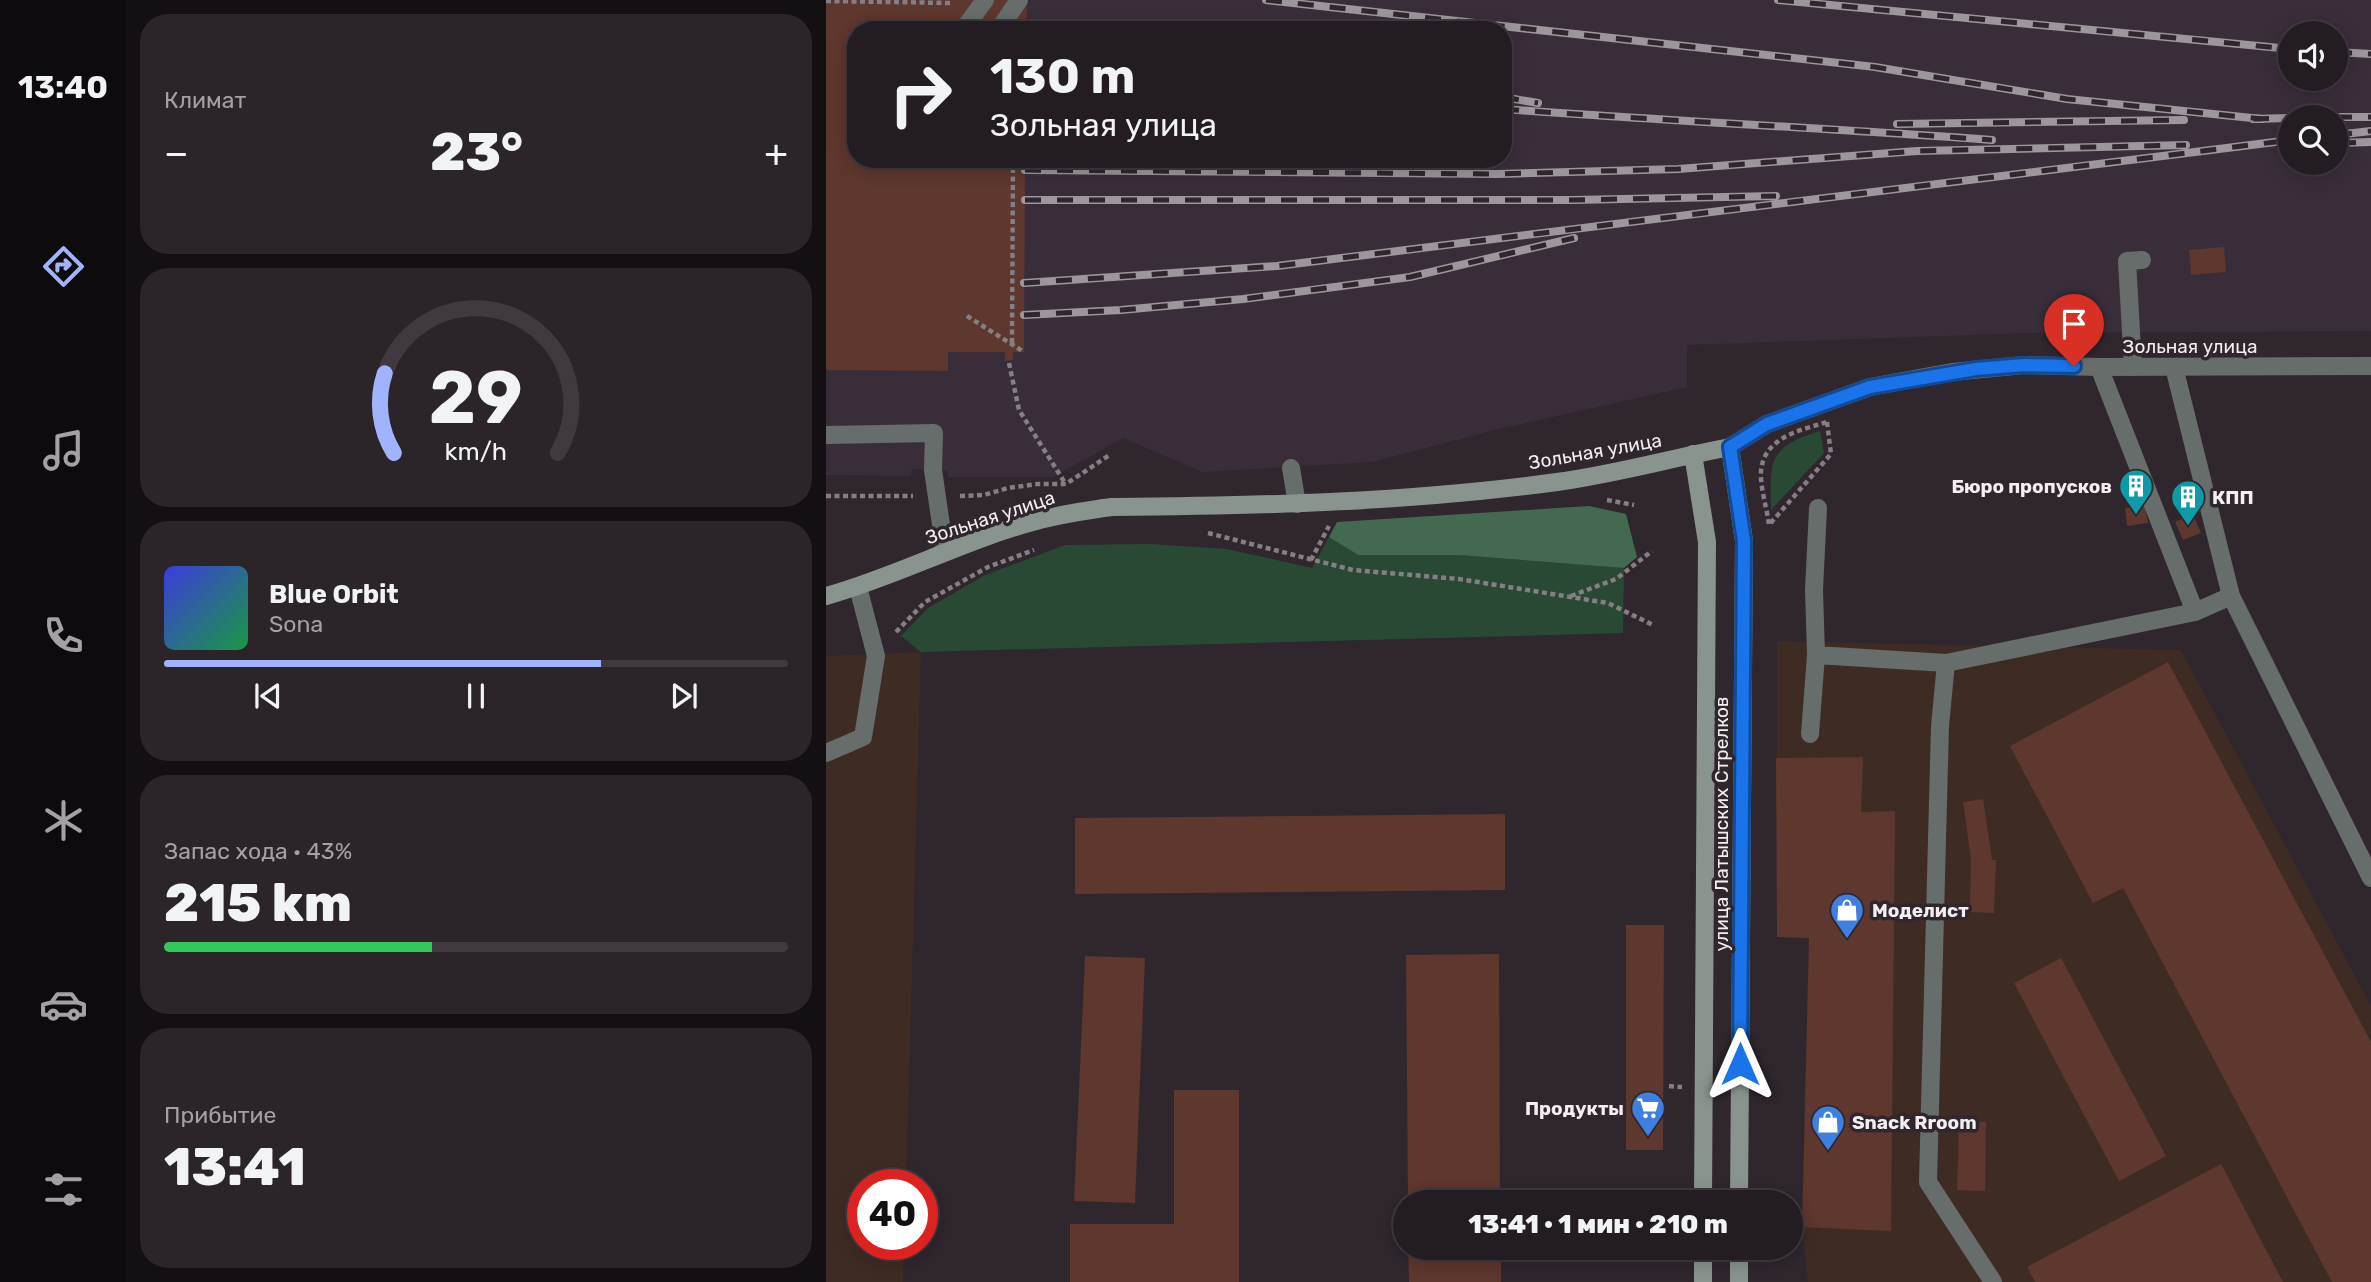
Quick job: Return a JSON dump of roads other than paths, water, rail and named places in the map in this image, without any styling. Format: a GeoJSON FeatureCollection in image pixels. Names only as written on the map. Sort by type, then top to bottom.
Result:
{"type":"FeatureCollection","features":[{"type":"Feature","properties":{"kind":"street"},"geometry":{"type":"LineString","coordinates":[[970,21],[985,0]]}},
{"type":"Feature","properties":{"kind":"street"},"geometry":{"type":"LineString","coordinates":[[1005,21],[1019,0]]}},
{"type":"Feature","properties":{"kind":"street"},"geometry":{"type":"LineString","coordinates":[[2133,367],[2127,261],[2142,260]]}},
{"type":"Feature","properties":{"kind":"street","name":"Зольная улица"},"geometry":{"type":"LineString","coordinates":[[826,596],[858,587],[945,552],[1036,520],[1072,512],[1111,507],[1366,502],[1558,482],[1730,447],[1767,424],[1870,387],[1952,372],[2024,365],[2371,366]]}},
{"type":"Feature","properties":{"kind":"street"},"geometry":{"type":"LineString","coordinates":[[2099,367],[2195,612]]}},
{"type":"Feature","properties":{"kind":"street"},"geometry":{"type":"LineString","coordinates":[[2174,367],[2231,596],[2371,878]]}},
{"type":"Feature","properties":{"kind":"street"},"geometry":{"type":"LineString","coordinates":[[826,435],[934,433],[936,496],[945,552]]}},
{"type":"Feature","properties":{"kind":"street","name":"улица Латышских Стрелков"},"geometry":{"type":"LineString","coordinates":[[1730,447],[1744,541],[1739,1190]]}},
{"type":"Feature","properties":{"kind":"street","name":"улица Латышских Стрелков"},"geometry":{"type":"LineString","coordinates":[[1693,454],[1707,542],[1703,1190]]}},
{"type":"Feature","properties":{"kind":"street"},"geometry":{"type":"LineString","coordinates":[[1291,468],[1297,504]]}},
{"type":"Feature","properties":{"kind":"street"},"geometry":{"type":"LineString","coordinates":[[1810,734],[1816,655],[1814,590],[1818,508]]}},
{"type":"Feature","properties":{"kind":"street"},"geometry":{"type":"LineString","coordinates":[[826,753],[863,737],[876,656],[858,587]]}},
{"type":"Feature","properties":{"kind":"street"},"geometry":{"type":"LineString","coordinates":[[1816,655],[1871,656],[1946,663],[2195,612],[2231,596]]}},
{"type":"Feature","properties":{"kind":"street"},"geometry":{"type":"LineString","coordinates":[[1946,663],[1940,740],[1928,1182],[1993,1282]]}},
{"type":"Feature","properties":{"kind":"street"},"geometry":{"type":"LineString","coordinates":[[1703,1260],[1703,1282]]}},
{"type":"Feature","properties":{"kind":"street"},"geometry":{"type":"LineString","coordinates":[[1739,1260],[1739,1282]]}},
{"type":"Feature","properties":{"kind":"railway"},"geometry":{"type":"LineString","coordinates":[[1266,0],[1457,21]]}},
{"type":"Feature","properties":{"kind":"railway"},"geometry":{"type":"LineString","coordinates":[[1778,0],[2278,48]]}},
{"type":"Feature","properties":{"kind":"railway"},"geometry":{"type":"LineString","coordinates":[[1512,27],[1875,67],[2067,99],[2262,119]]}},
{"type":"Feature","properties":{"kind":"railway"},"geometry":{"type":"LineString","coordinates":[[2348,53],[2371,54]]}},
{"type":"Feature","properties":{"kind":"railway"},"geometry":{"type":"LineString","coordinates":[[1512,99],[1538,103]]}},
{"type":"Feature","properties":{"kind":"railway"},"geometry":{"type":"LineString","coordinates":[[1512,110],[1992,140]]}},
{"type":"Feature","properties":{"kind":"railway"},"geometry":{"type":"LineString","coordinates":[[2348,117],[2371,117]]}},
{"type":"Feature","properties":{"kind":"railway"},"geometry":{"type":"LineString","coordinates":[[2253,119],[2278,118]]}},
{"type":"Feature","properties":{"kind":"railway"},"geometry":{"type":"LineString","coordinates":[[1897,124],[2184,120]]}},
{"type":"Feature","properties":{"kind":"railway"},"geometry":{"type":"LineString","coordinates":[[2348,134],[2371,131]]}},
{"type":"Feature","properties":{"kind":"railway"},"geometry":{"type":"LineString","coordinates":[[1024,283],[1277,266],[2278,142]]}},
{"type":"Feature","properties":{"kind":"railway"},"geometry":{"type":"LineString","coordinates":[[2348,143],[2371,142]]}},
{"type":"Feature","properties":{"kind":"railway"},"geometry":{"type":"LineString","coordinates":[[1025,170],[1496,174],[1678,169],[1917,151],[2186,145]]}},
{"type":"Feature","properties":{"kind":"railway"},"geometry":{"type":"LineString","coordinates":[[1025,200],[1571,200],[1776,196]]}},
{"type":"Feature","properties":{"kind":"railway"},"geometry":{"type":"LineString","coordinates":[[1024,315],[1243,299],[1410,277],[1574,238]]}},
{"type":"Feature","properties":{"kind":"place","name":"Бюро пропусков"},"geometry":{"type":"Point","coordinates":[2136,516]}},
{"type":"Feature","properties":{"kind":"place","name":"КПП"},"geometry":{"type":"Point","coordinates":[2188,527]}},
{"type":"Feature","properties":{"kind":"place","name":"Моделист"},"geometry":{"type":"Point","coordinates":[1847,940]}},
{"type":"Feature","properties":{"kind":"place","name":"Продукты"},"geometry":{"type":"Point","coordinates":[1648,1138]}},
{"type":"Feature","properties":{"kind":"place","name":"Snack Rroom"},"geometry":{"type":"Point","coordinates":[1828,1152]}}]}
